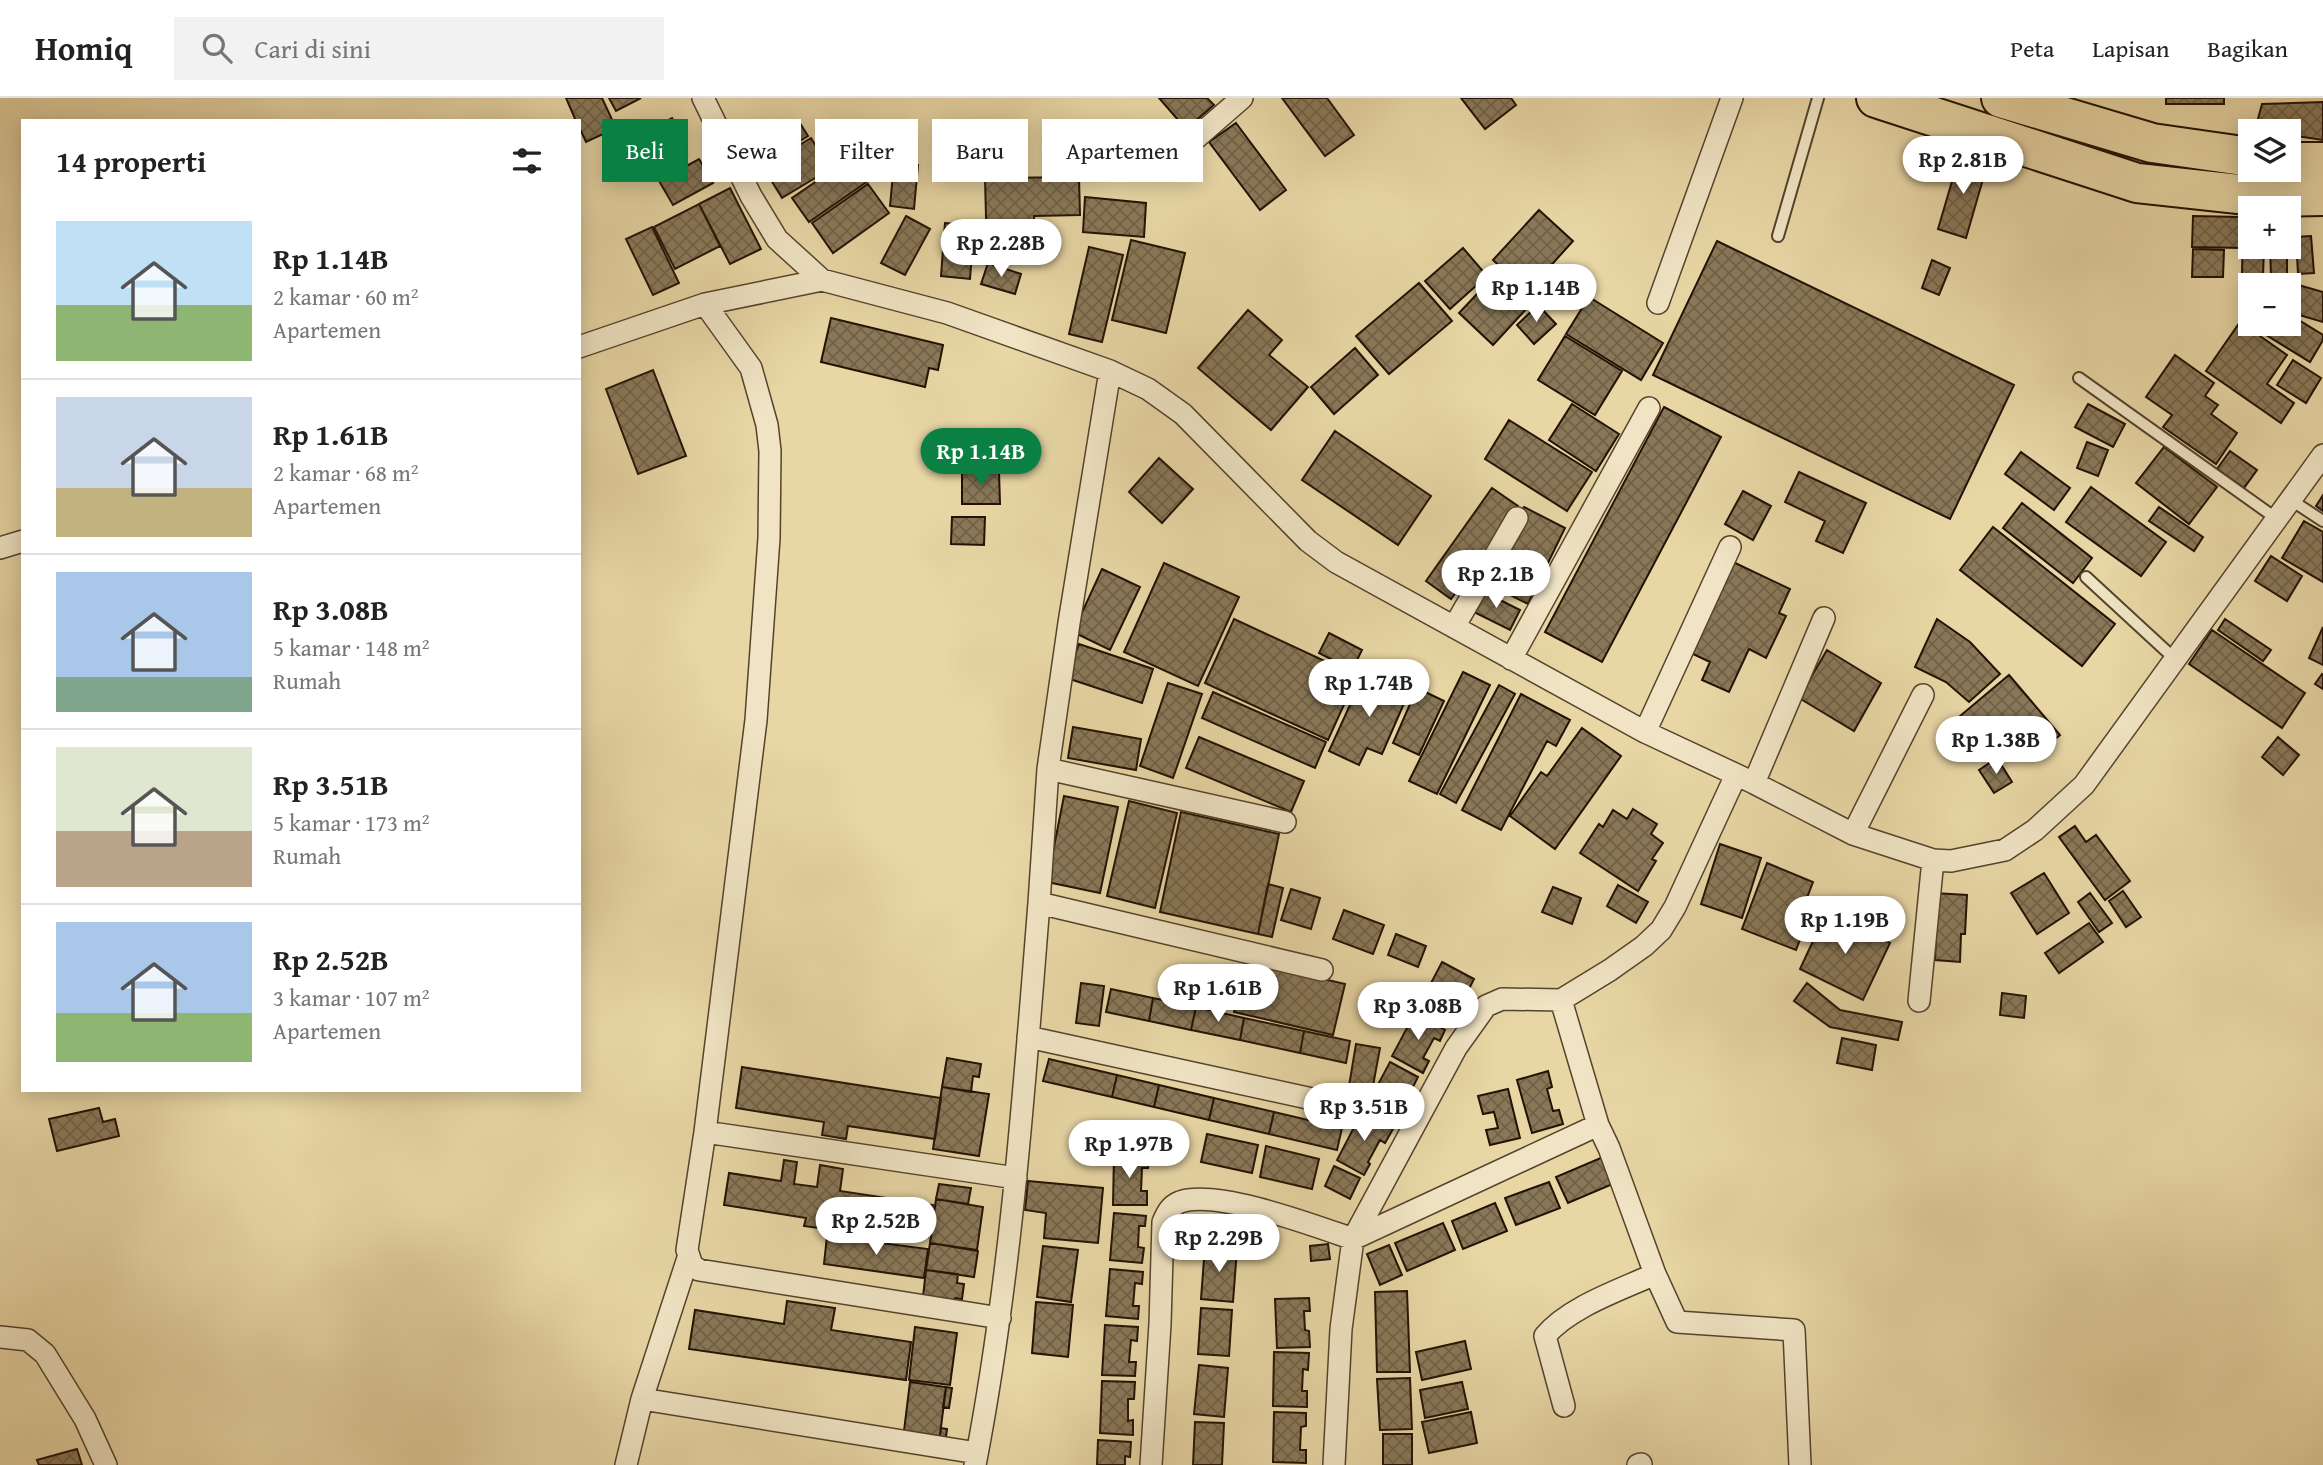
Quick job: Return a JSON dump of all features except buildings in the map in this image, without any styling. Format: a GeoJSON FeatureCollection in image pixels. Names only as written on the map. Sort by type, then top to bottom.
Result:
{"type":"FeatureCollection","features":[{"type":"Feature","properties":{"kind":"highway"},"geometry":{"type":"LineString","coordinates":[[1876,98],[2137,184],[2266,197],[2323,196]]}},
{"type":"Feature","properties":{"kind":"highway"},"geometry":{"type":"LineString","coordinates":[[2001,98],[2152,144],[2238,156]]}},
{"type":"Feature","properties":{"kind":"highway"},"geometry":{"type":"LineString","coordinates":[[2184,149],[2185,190]]}},
{"type":"Feature","properties":{"kind":"highway"},"geometry":{"type":"LineString","coordinates":[[2301,162],[2323,162]]}},
{"type":"Feature","properties":{"kind":"street"},"geometry":{"type":"LineString","coordinates":[[703,98],[751,196],[777,239],[822,280]]}},
{"type":"Feature","properties":{"kind":"street"},"geometry":{"type":"LineString","coordinates":[[1203,132],[1242,98]]}},
{"type":"Feature","properties":{"kind":"street"},"geometry":{"type":"LineString","coordinates":[[1658,303],[1731,98]]}},
{"type":"Feature","properties":{"kind":"street"},"geometry":{"type":"LineString","coordinates":[[581,346],[705,304],[822,280],[947,313],[1110,371],[1148,389],[1183,414],[1308,541],[1336,562],[1645,732],[1853,834],[1933,860],[1951,861],[2004,849],[2035,830],[2084,785],[2323,455]]}},
{"type":"Feature","properties":{"kind":"street"},"geometry":{"type":"LineString","coordinates":[[705,304],[751,368],[767,425],[770,451],[769,538],[756,720],[688,1258],[692,1265],[707,1272],[1000,1318]]}},
{"type":"Feature","properties":{"kind":"street"},"geometry":{"type":"LineString","coordinates":[[642,1399],[976,1459],[1000,1318],[1016,1178],[1048,769],[1110,371]]}},
{"type":"Feature","properties":{"kind":"street"},"geometry":{"type":"LineString","coordinates":[[1511,659],[1649,408]]}},
{"type":"Feature","properties":{"kind":"street"},"geometry":{"type":"LineString","coordinates":[[1454,627],[1517,518]]}},
{"type":"Feature","properties":{"kind":"street"},"geometry":{"type":"LineString","coordinates":[[0,548],[21,542]]}},
{"type":"Feature","properties":{"kind":"street"},"geometry":{"type":"LineString","coordinates":[[1645,732],[1730,547]]}},
{"type":"Feature","properties":{"kind":"street"},"geometry":{"type":"LineString","coordinates":[[1334,1465],[1341,1329],[1353,1239],[1456,1048],[1486,1006],[1502,999],[1562,1000],[1611,970],[1661,930],[1745,779],[1825,618]]}},
{"type":"Feature","properties":{"kind":"street"},"geometry":{"type":"LineString","coordinates":[[1853,834],[1923,695]]}},
{"type":"Feature","properties":{"kind":"street"},"geometry":{"type":"LineString","coordinates":[[1048,769],[1285,822]]}},
{"type":"Feature","properties":{"kind":"street"},"geometry":{"type":"LineString","coordinates":[[1919,1001],[1933,860]]}},
{"type":"Feature","properties":{"kind":"street"},"geometry":{"type":"LineString","coordinates":[[1039,903],[1322,970]]}},
{"type":"Feature","properties":{"kind":"street"},"geometry":{"type":"LineString","coordinates":[[1562,1000],[1598,1125],[1609,1148],[1655,1275],[1677,1322],[1794,1330],[1800,1465]]}},
{"type":"Feature","properties":{"kind":"street"},"geometry":{"type":"LineString","coordinates":[[1028,1037],[1345,1106]]}},
{"type":"Feature","properties":{"kind":"street"},"geometry":{"type":"LineString","coordinates":[[1151,1465],[1163,1222],[1169,1209],[1177,1203],[1193,1199],[1227,1203],[1276,1213],[1353,1239],[1598,1125]]}},
{"type":"Feature","properties":{"kind":"street"},"geometry":{"type":"LineString","coordinates":[[705,1132],[1016,1178]]}},
{"type":"Feature","properties":{"kind":"street"},"geometry":{"type":"LineString","coordinates":[[626,1465],[642,1399],[688,1258]]}},
{"type":"Feature","properties":{"kind":"street"},"geometry":{"type":"LineString","coordinates":[[1564,1406],[1545,1336],[1557,1321],[1655,1275]]}},
{"type":"Feature","properties":{"kind":"street"},"geometry":{"type":"LineString","coordinates":[[0,1337],[27,1340],[45,1354],[85,1419],[106,1465]]}},
{"type":"Feature","properties":{"kind":"lane"},"geometry":{"type":"LineString","coordinates":[[1778,236],[1818,98]]}},
{"type":"Feature","properties":{"kind":"lane"},"geometry":{"type":"LineString","coordinates":[[2079,377],[2277,519]]}},
{"type":"Feature","properties":{"kind":"lane"},"geometry":{"type":"LineString","coordinates":[[2291,500],[2323,521]]}},
{"type":"Feature","properties":{"kind":"lane"},"geometry":{"type":"LineString","coordinates":[[2086,578],[2176,660]]}}]}
